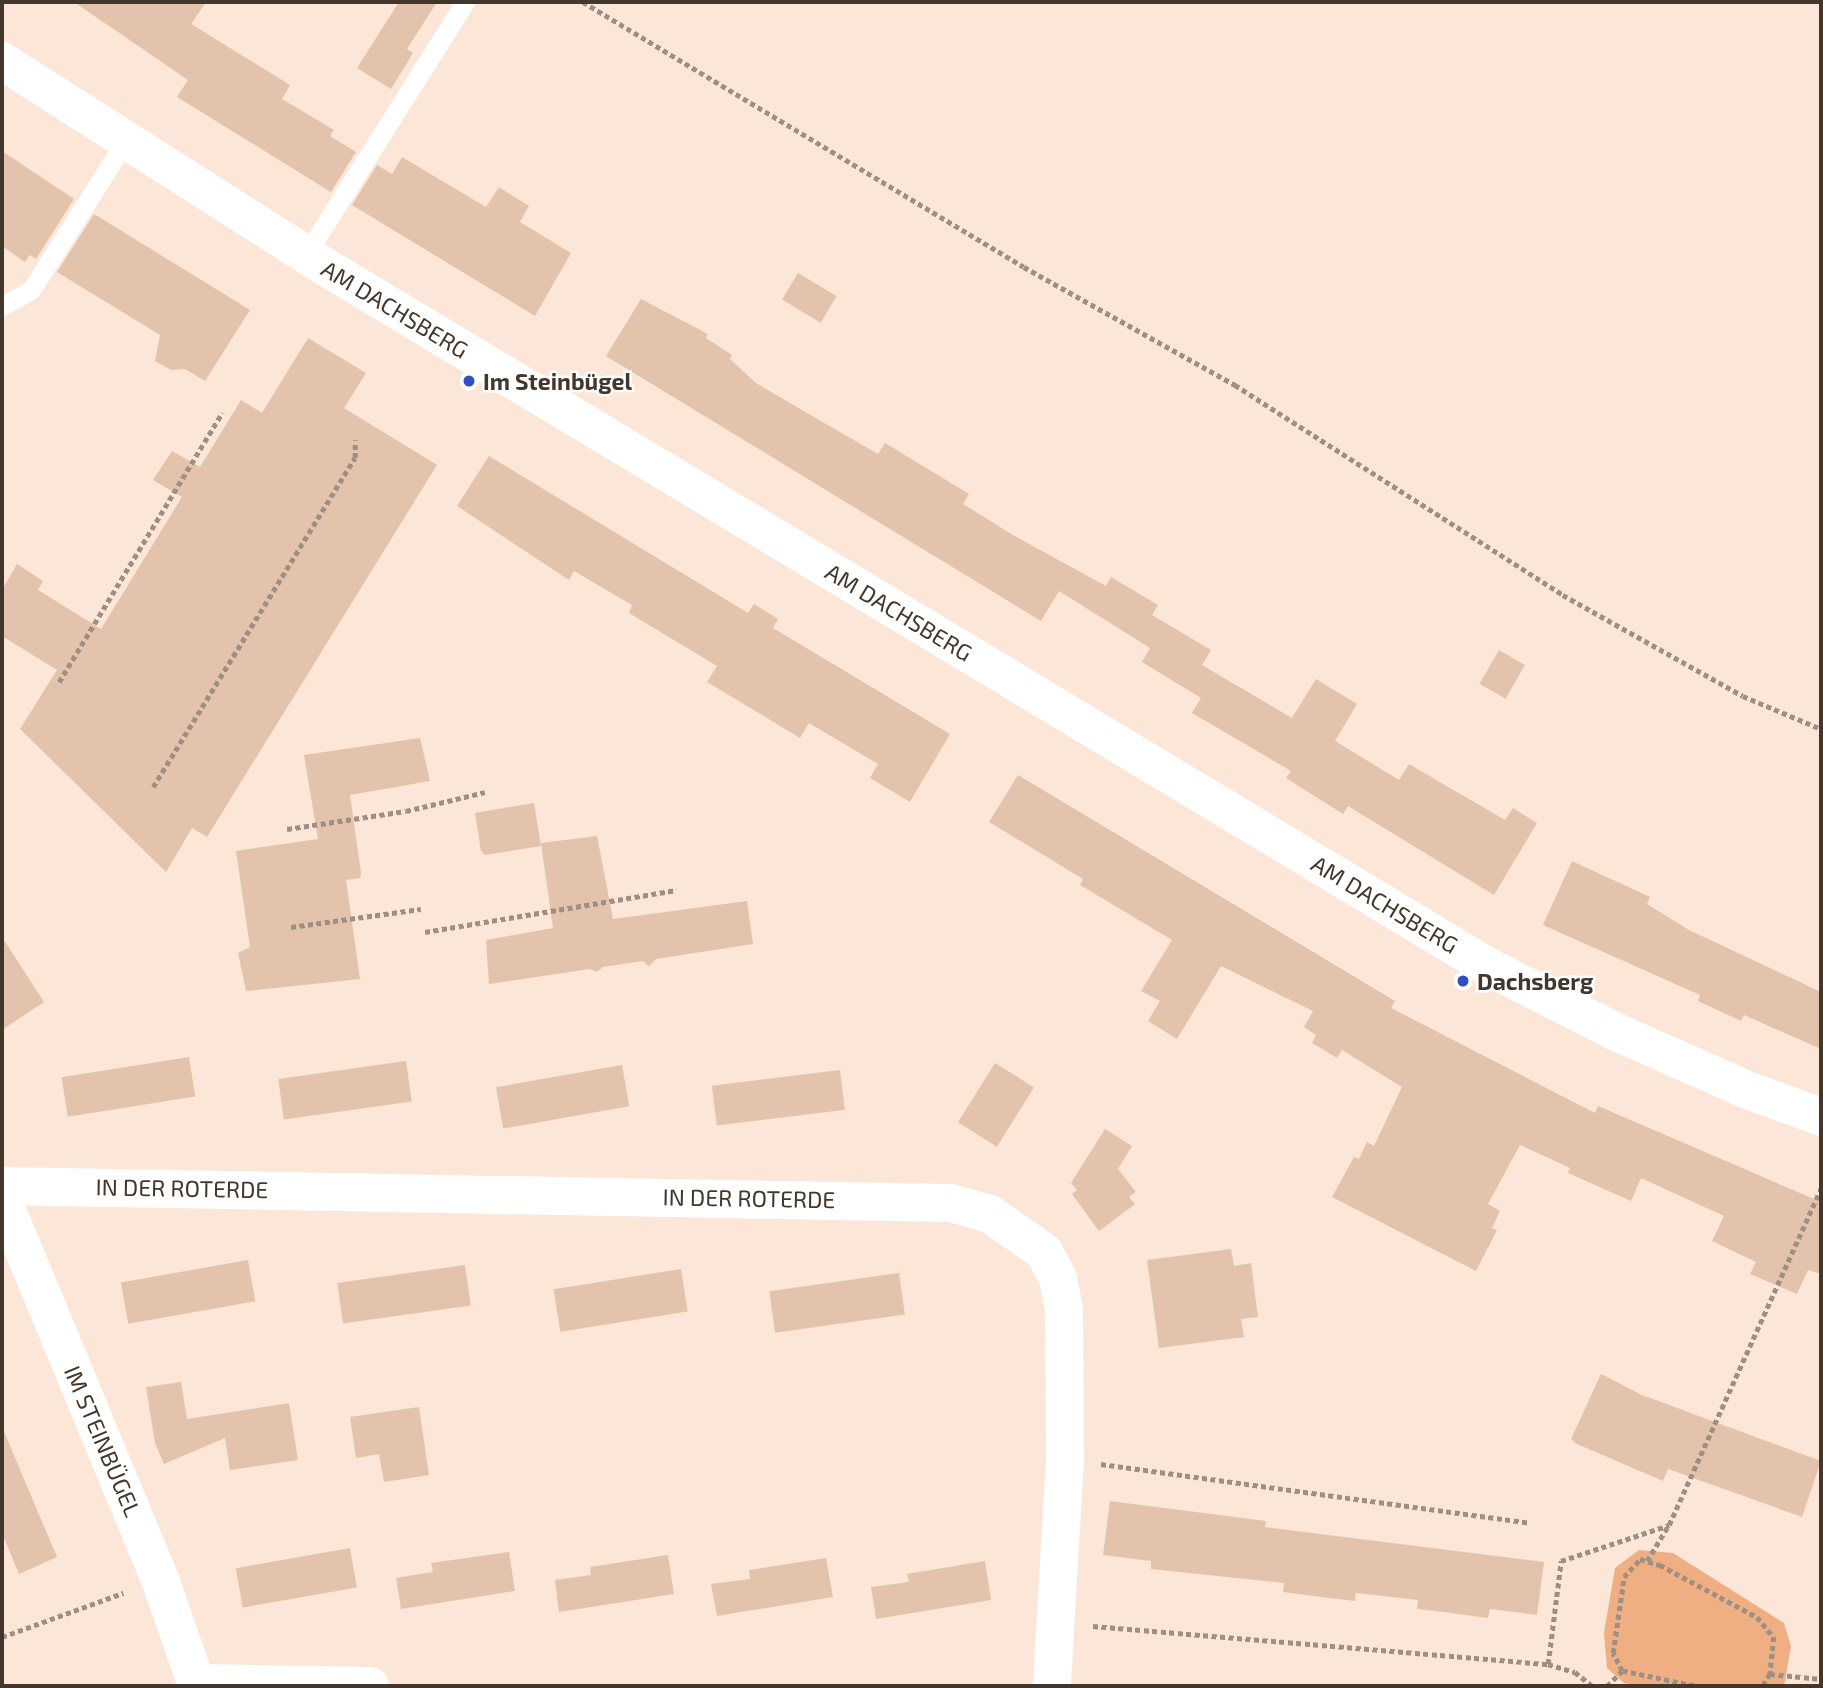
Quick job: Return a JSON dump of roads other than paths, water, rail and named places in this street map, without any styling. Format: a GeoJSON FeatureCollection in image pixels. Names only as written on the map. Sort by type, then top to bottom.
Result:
{"type":"FeatureCollection","features":[{"type":"Feature","properties":{"kind":"street","name":"AM DACHSBERG"},"geometry":{"type":"LineString","coordinates":[[2,61],[307,253],[1489,967],[1614,1031],[1747,1090],[1821,1117]]}},
{"type":"Feature","properties":{"kind":"street","name":"IN DER ROTERDE"},"geometry":{"type":"LineString","coordinates":[[2,1186],[465,1192],[951,1203],[971,1208],[1023,1233],[1044,1252],[1058,1278],[1067,1337],[1065,1459],[1052,1686]]}},
{"type":"Feature","properties":{"kind":"street","name":"IM STEINBÜGEL"},"geometry":{"type":"LineString","coordinates":[[2,1198],[160,1578],[197,1685]]}},
{"type":"Feature","properties":{"kind":"street"},"geometry":{"type":"LineString","coordinates":[[197,1685],[370,1686]]}},
{"type":"Feature","properties":{"kind":"lane"},"geometry":{"type":"LineString","coordinates":[[307,253],[465,2]]}},
{"type":"Feature","properties":{"kind":"lane"},"geometry":{"type":"LineString","coordinates":[[2,306],[32,290],[127,139]]}},
{"type":"Feature","properties":{"kind":"place","name":"Im Steinbügel"},"geometry":{"type":"Point","coordinates":[469,381]}},
{"type":"Feature","properties":{"kind":"place","name":"Dachsberg"},"geometry":{"type":"Point","coordinates":[1463,981]}}]}
